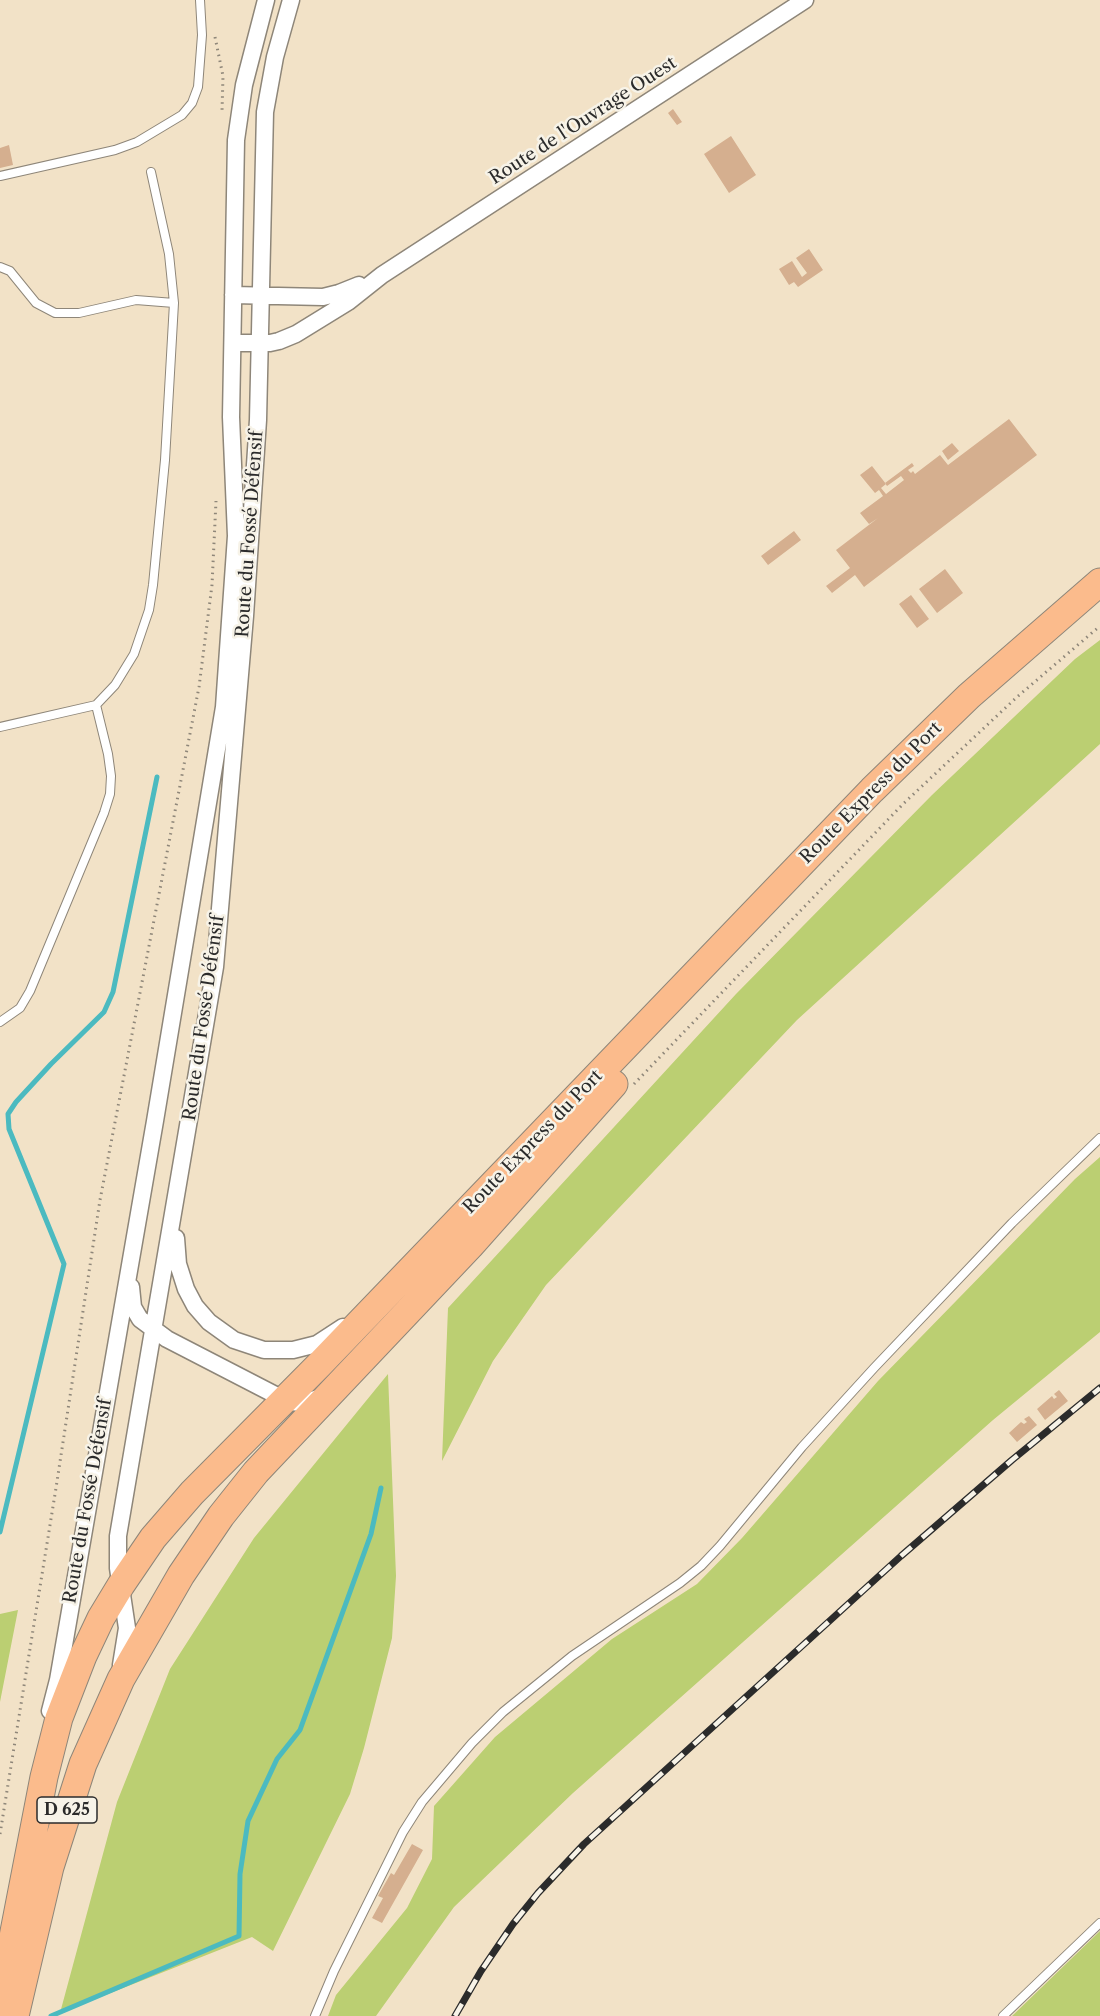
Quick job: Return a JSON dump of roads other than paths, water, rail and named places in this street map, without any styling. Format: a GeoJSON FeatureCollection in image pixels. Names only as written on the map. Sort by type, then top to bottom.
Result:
{"type":"FeatureCollection","features":[{"type":"Feature","properties":{"kind":"main road","name":"Route Express du Port"},"geometry":{"type":"LineString","coordinates":[[48,1761],[61,1712],[101,1618],[153,1538],[181,1504],[284,1400],[351,1325],[404,1276],[880,782],[977,689],[1100,582]]}},
{"type":"Feature","properties":{"kind":"main road","name":"Route Express du Port"},"geometry":{"type":"LineString","coordinates":[[114,1692],[165,1600],[210,1531],[256,1472],[470,1246],[612,1086],[885,802],[981,708],[1100,605]]}},
{"type":"Feature","properties":{"kind":"main road","name":"Route du Fossé Défensif"},"geometry":{"type":"LineString","coordinates":[[15,2016],[55,1850],[78,1779],[114,1692]]}},
{"type":"Feature","properties":{"kind":"main road","name":"Route du Fossé Défensif"},"geometry":{"type":"LineString","coordinates":[[0,2002],[48,1761]]}},
{"type":"Feature","properties":{"kind":"street","name":"Route du Fossé Défensif"},"geometry":{"type":"LineString","coordinates":[[0,2002],[29,1806],[58,1680],[225,699],[236,536],[231,428],[236,130],[251,56],[266,0]]}},
{"type":"Feature","properties":{"kind":"street","name":"Route du Fossé Défensif"},"geometry":{"type":"LineString","coordinates":[[114,1692],[127,1638],[117,1557],[118,1536],[215,967],[245,616],[258,420],[265,112],[273,65],[291,0]]}},
{"type":"Feature","properties":{"kind":"street","name":"Route de l'Ouvrage Ouest"},"geometry":{"type":"LineString","coordinates":[[233,343],[260,344],[279,341],[296,334],[348,302],[382,274],[805,0]]}},
{"type":"Feature","properties":{"kind":"street","name":"Route de l'Ouvrage Ouest"},"geometry":{"type":"LineString","coordinates":[[234,295],[332,295],[347,291],[382,274]]}},
{"type":"Feature","properties":{"kind":"street"},"geometry":{"type":"LineString","coordinates":[[179,1180],[176,1247],[180,1273],[195,1306],[216,1329],[254,1348],[293,1350],[317,1344],[351,1325]]}},
{"type":"Feature","properties":{"kind":"street"},"geometry":{"type":"LineString","coordinates":[[131,1256],[130,1284],[133,1307],[140,1319],[153,1331],[284,1400],[303,1403],[331,1392]]}},
{"type":"Feature","properties":{"kind":"lane"},"geometry":{"type":"LineString","coordinates":[[0,176],[115,150],[137,142],[182,115],[192,104],[198,87],[202,34],[200,2]]}},
{"type":"Feature","properties":{"kind":"lane"},"geometry":{"type":"LineString","coordinates":[[0,727],[96,705],[115,685],[131,660],[143,633],[152,600],[165,460],[174,303],[169,254],[151,172]]}},
{"type":"Feature","properties":{"kind":"lane"},"geometry":{"type":"LineString","coordinates":[[0,267],[10,272],[36,303],[55,314],[79,313],[136,300],[174,303]]}},
{"type":"Feature","properties":{"kind":"lane"},"geometry":{"type":"LineString","coordinates":[[0,1022],[20,1008],[30,992],[107,804],[111,784],[110,765],[96,705]]}},
{"type":"Feature","properties":{"kind":"lane"},"geometry":{"type":"LineString","coordinates":[[315,2016],[334,1971],[403,1832],[422,1802],[472,1743],[503,1712],[572,1656],[680,1583],[701,1566],[879,1362],[1012,1223],[1100,1138]]}},
{"type":"Feature","properties":{"kind":"lane"},"geometry":{"type":"LineString","coordinates":[[1003,2016],[1100,1923]]}},
{"type":"Feature","properties":{"kind":"waterway"},"geometry":{"type":"LineString","coordinates":[[0,1532],[64,1264],[9,1129],[8,1114],[51,1064],[104,1012],[113,992],[157,777]]}},
{"type":"Feature","properties":{"kind":"waterway"},"geometry":{"type":"LineString","coordinates":[[51,2016],[239,1936],[240,1874],[248,1821],[277,1759],[300,1730],[371,1534],[381,1488]]}},
{"type":"Feature","properties":{"kind":"railway"},"geometry":{"type":"LineString","coordinates":[[455,2016],[481,1971],[513,1924],[538,1893],[584,1844],[901,1556],[1100,1388]]}}]}
